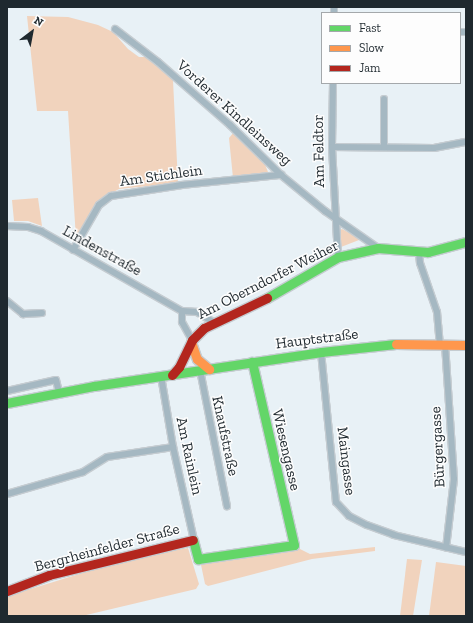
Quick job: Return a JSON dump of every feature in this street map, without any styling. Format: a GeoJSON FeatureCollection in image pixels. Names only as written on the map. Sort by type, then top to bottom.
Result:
{"type":"FeatureCollection","features":[{"type":"Feature","properties":{"kind":"main road"},"geometry":{"type":"LineString","coordinates":[[378,248],[419,252],[436,251],[466,242]]}},
{"type":"Feature","properties":{"kind":"main road","name":"Am Oberndorfer Weiher"},"geometry":{"type":"LineString","coordinates":[[172,374],[179,368],[191,341],[199,331],[214,322],[265,299],[338,257],[378,248]]}},
{"type":"Feature","properties":{"kind":"main road"},"geometry":{"type":"LineString","coordinates":[[191,341],[197,359],[204,370]]}},
{"type":"Feature","properties":{"kind":"main road","name":"Hauptstraße"},"geometry":{"type":"LineString","coordinates":[[7,403],[59,392],[321,352],[389,344],[466,345]]}},
{"type":"Feature","properties":{"kind":"main road","name":"Wiesengasse"},"geometry":{"type":"LineString","coordinates":[[252,362],[294,545]]}},
{"type":"Feature","properties":{"kind":"main road","name":"Bergrheinfelder Straße"},"geometry":{"type":"LineString","coordinates":[[7,592],[57,573],[194,540],[198,559],[294,545]]}},
{"type":"Feature","properties":{"kind":"street","name":"Vorderer Kindleinsweg"},"geometry":{"type":"LineString","coordinates":[[114,29],[158,62],[230,125],[281,175],[335,218]]}},
{"type":"Feature","properties":{"kind":"street","name":"Am Feldtor"},"geometry":{"type":"LineString","coordinates":[[333,84],[332,147],[338,257]]}},
{"type":"Feature","properties":{"kind":"street"},"geometry":{"type":"LineString","coordinates":[[384,99],[384,147]]}},
{"type":"Feature","properties":{"kind":"street"},"geometry":{"type":"LineString","coordinates":[[332,147],[434,148],[466,142]]}},
{"type":"Feature","properties":{"kind":"street","name":"Am Stichlein"},"geometry":{"type":"LineString","coordinates":[[73,250],[99,205],[111,196],[182,185],[281,175]]}},
{"type":"Feature","properties":{"kind":"street"},"geometry":{"type":"LineString","coordinates":[[335,218],[378,248]]}},
{"type":"Feature","properties":{"kind":"street","name":"Lindenstraße"},"geometry":{"type":"LineString","coordinates":[[7,226],[21,226],[35,229],[182,311],[197,312],[214,322]]}},
{"type":"Feature","properties":{"kind":"street"},"geometry":{"type":"LineString","coordinates":[[419,252],[420,263],[437,312],[442,344]]}},
{"type":"Feature","properties":{"kind":"street"},"geometry":{"type":"LineString","coordinates":[[7,301],[23,314],[42,313]]}},
{"type":"Feature","properties":{"kind":"street"},"geometry":{"type":"LineString","coordinates":[[182,311],[182,322],[191,341]]}},
{"type":"Feature","properties":{"kind":"street","name":"Bürgergasse"},"geometry":{"type":"LineString","coordinates":[[442,344],[454,479],[446,548]]}},
{"type":"Feature","properties":{"kind":"street","name":"Maingasse"},"geometry":{"type":"LineString","coordinates":[[321,352],[336,502],[349,516],[367,525],[446,548],[466,552]]}},
{"type":"Feature","properties":{"kind":"street","name":"Knaufstraße"},"geometry":{"type":"LineString","coordinates":[[204,370],[226,506]]}},
{"type":"Feature","properties":{"kind":"street","name":"Am Rainlein"},"geometry":{"type":"LineString","coordinates":[[161,376],[173,446],[194,540]]}},
{"type":"Feature","properties":{"kind":"street"},"geometry":{"type":"LineString","coordinates":[[7,391],[56,380],[59,392]]}},
{"type":"Feature","properties":{"kind":"street"},"geometry":{"type":"LineString","coordinates":[[7,494],[83,472],[107,457],[173,446]]}},
{"type":"Feature","properties":{"kind":"shaded area"},"geometry":{"type":"Polygon","coordinates":[[[27,16],[68,17],[98,25],[113,32],[128,49],[139,57],[146,57],[157,64],[173,80],[178,183],[119,189],[108,195],[98,201],[76,239],[68,111],[37,111],[27,16]]]}},
{"type":"Feature","properties":{"kind":"shaded area"},"geometry":{"type":"Polygon","coordinates":[[[234,132],[264,162],[268,172],[265,175],[233,178],[229,138],[234,132]]]}},
{"type":"Feature","properties":{"kind":"shaded area"},"geometry":{"type":"Polygon","coordinates":[[[38,198],[42,226],[28,221],[14,221],[12,200],[38,198]]]}},
{"type":"Feature","properties":{"kind":"shaded area"},"geometry":{"type":"Polygon","coordinates":[[[342,229],[359,238],[359,240],[341,247],[340,230],[342,229]]]}},
{"type":"Feature","properties":{"kind":"shaded area"},"geometry":{"type":"Polygon","coordinates":[[[375,547],[375,551],[312,559],[208,586],[205,584],[200,560],[285,548],[300,549],[310,554],[375,547]]]}},
{"type":"Feature","properties":{"kind":"shaded area"},"geometry":{"type":"Polygon","coordinates":[[[188,548],[199,584],[196,589],[82,616],[7,616],[8,596],[131,558],[188,548]]]}},
{"type":"Feature","properties":{"kind":"shaded area"},"geometry":{"type":"Polygon","coordinates":[[[407,559],[422,560],[413,616],[400,616],[407,559]]]}},
{"type":"Feature","properties":{"kind":"shaded area"},"geometry":{"type":"Polygon","coordinates":[[[436,562],[466,566],[466,616],[429,616],[436,562]]]}},
{"type":"Feature","properties":{"kind":"traffic: fast"},"geometry":{"type":"LineString","coordinates":[[267,298],[338,257],[378,248],[428,252],[466,242]]}},
{"type":"Feature","properties":{"kind":"traffic: fast"},"geometry":{"type":"LineString","coordinates":[[7,403],[94,386],[321,352],[396,344]]}},
{"type":"Feature","properties":{"kind":"traffic: fast"},"geometry":{"type":"LineString","coordinates":[[193,540],[198,559],[294,545],[252,362]]}},
{"type":"Feature","properties":{"kind":"traffic: slow"},"geometry":{"type":"LineString","coordinates":[[191,342],[197,359],[209,369]]}},
{"type":"Feature","properties":{"kind":"traffic: slow"},"geometry":{"type":"LineString","coordinates":[[396,344],[466,345]]}},
{"type":"Feature","properties":{"kind":"traffic: jam"},"geometry":{"type":"LineString","coordinates":[[172,375],[179,367],[192,340],[204,328],[267,298]]}},
{"type":"Feature","properties":{"kind":"traffic: jam"},"geometry":{"type":"LineString","coordinates":[[7,591],[49,575],[193,540]]}}]}
